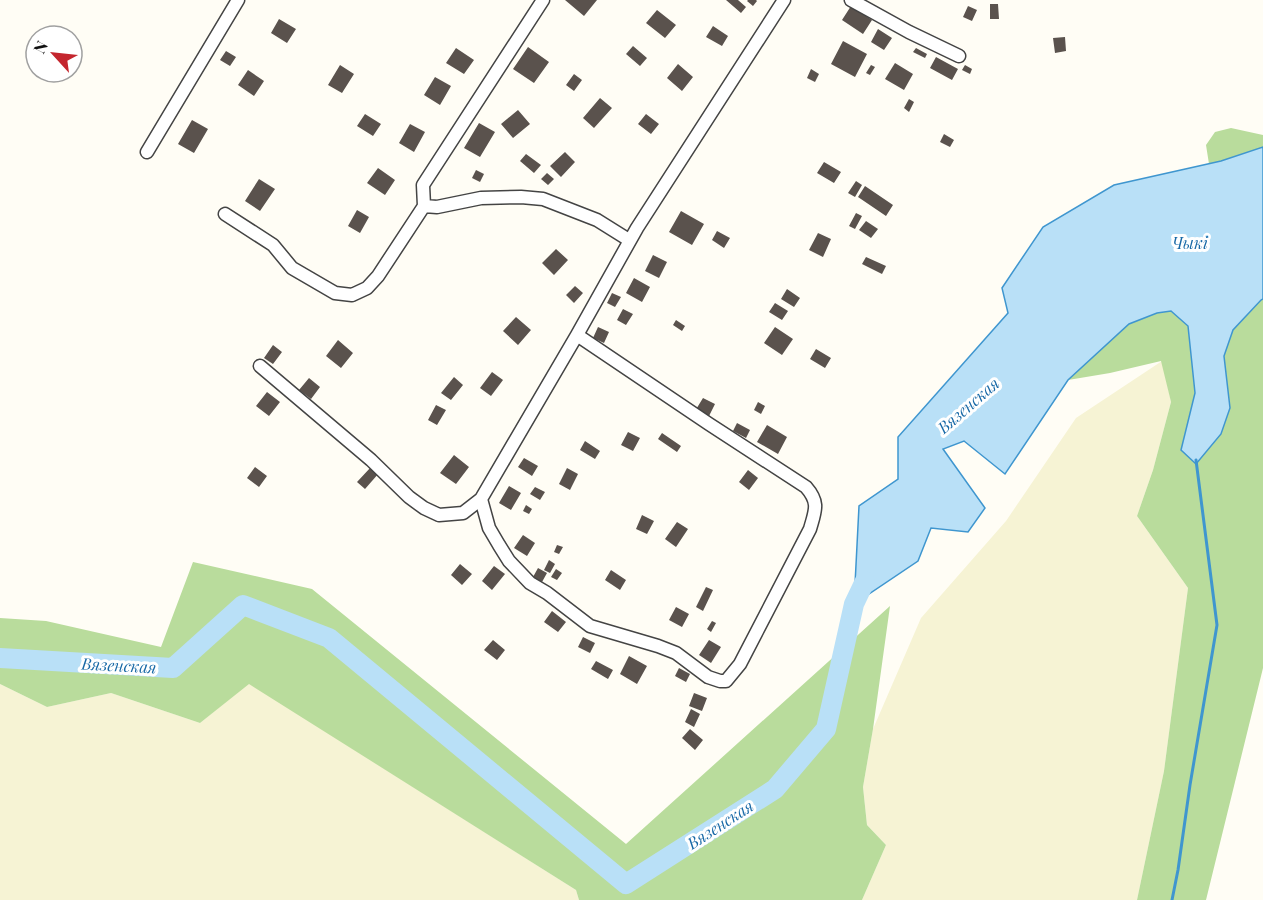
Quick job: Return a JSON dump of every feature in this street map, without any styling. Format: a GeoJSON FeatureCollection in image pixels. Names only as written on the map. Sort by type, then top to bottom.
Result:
{"type":"FeatureCollection","features":[{"type":"Feature","properties":{"kind":"street"},"geometry":{"type":"LineString","coordinates":[[147,152],[238,0]]}},
{"type":"Feature","properties":{"kind":"street"},"geometry":{"type":"LineString","coordinates":[[225,214],[273,245],[292,268],[335,293],[352,295],[367,288],[378,276],[424,206],[423,185],[543,0]]}},
{"type":"Feature","properties":{"kind":"street"},"geometry":{"type":"LineString","coordinates":[[260,366],[424,508],[439,515],[463,513],[481,499],[577,335],[629,240],[784,0]]}},
{"type":"Feature","properties":{"kind":"street"},"geometry":{"type":"LineString","coordinates":[[851,0],[959,56]]}},
{"type":"Feature","properties":{"kind":"street"},"geometry":{"type":"LineString","coordinates":[[424,206],[437,207],[481,198],[543,199],[597,220],[629,240]]}},
{"type":"Feature","properties":{"kind":"street"},"geometry":{"type":"LineString","coordinates":[[481,499],[489,528],[519,573],[590,626],[676,653],[702,673],[720,681],[726,681],[740,664],[810,530],[816,510],[814,496],[806,487],[577,335]]}},
{"type":"Feature","properties":{"kind":"shaded area"},"geometry":{"type":"Polygon","coordinates":[[[1162,361],[1171,402],[1153,470],[1137,516],[1188,588],[1164,771],[1137,900],[862,900],[886,845],[867,825],[863,787],[873,729],[921,618],[1006,521],[1076,418],[1162,361]]]}},
{"type":"Feature","properties":{"kind":"shaded area"},"geometry":{"type":"Polygon","coordinates":[[[249,683],[576,890],[579,900],[0,900],[0,684],[47,707],[111,693],[200,723],[249,683]]]}},
{"type":"Feature","properties":{"kind":"green space"},"geometry":{"type":"Polygon","coordinates":[[[1231,128],[1263,135],[1263,147],[1209,164],[1206,145],[1215,132],[1231,128]]]}},
{"type":"Feature","properties":{"kind":"green space"},"geometry":{"type":"Polygon","coordinates":[[[1263,299],[1263,668],[1206,900],[1137,900],[1164,771],[1188,588],[1137,516],[1153,470],[1171,402],[1161,361],[1068,380],[1129,324],[1157,313],[1171,311],[1188,326],[1195,393],[1181,450],[1221,434],[1230,408],[1224,356],[1233,330],[1263,299]]]}},
{"type":"Feature","properties":{"kind":"green space"},"geometry":{"type":"Polygon","coordinates":[[[193,562],[312,589],[626,844],[890,606],[863,787],[867,825],[886,845],[862,900],[579,900],[576,890],[249,684],[200,723],[111,693],[47,707],[0,684],[0,618],[46,621],[161,647],[193,562]]]}},
{"type":"Feature","properties":{"kind":"water","name":"Чыкі"},"geometry":{"type":"Polygon","coordinates":[[[1263,147],[1263,299],[1233,330],[1224,356],[1230,408],[1221,434],[1196,464],[1181,450],[1195,393],[1188,326],[1171,311],[1157,313],[1129,324],[1068,380],[1005,474],[964,441],[943,449],[985,508],[968,532],[931,528],[918,561],[854,604],[859,506],[898,479],[898,437],[1008,313],[1002,288],[1043,227],[1114,185],[1221,161],[1263,147]]]}},
{"type":"Feature","properties":{"kind":"building"},"geometry":{"type":"Polygon","coordinates":[[[565,0],[597,0],[584,16],[565,0]]]}},
{"type":"Feature","properties":{"kind":"building"},"geometry":{"type":"Polygon","coordinates":[[[726,0],[738,0],[746,7],[741,13],[726,0]]]}},
{"type":"Feature","properties":{"kind":"building"},"geometry":{"type":"Polygon","coordinates":[[[748,0],[756,0],[757,1],[753,6],[748,0]]]}},
{"type":"Feature","properties":{"kind":"building"},"geometry":{"type":"Polygon","coordinates":[[[990,4],[998,4],[999,19],[990,19],[990,4]]]}},
{"type":"Feature","properties":{"kind":"building"},"geometry":{"type":"Polygon","coordinates":[[[851,6],[872,20],[863,34],[842,20],[851,6]]]}},
{"type":"Feature","properties":{"kind":"building"},"geometry":{"type":"Polygon","coordinates":[[[968,6],[977,10],[972,21],[963,17],[968,6]]]}},
{"type":"Feature","properties":{"kind":"building"},"geometry":{"type":"Polygon","coordinates":[[[657,10],[676,25],[665,38],[646,23],[657,10]]]}},
{"type":"Feature","properties":{"kind":"building"},"geometry":{"type":"Polygon","coordinates":[[[279,19],[296,29],[287,43],[271,33],[279,19]]]}},
{"type":"Feature","properties":{"kind":"building"},"geometry":{"type":"Polygon","coordinates":[[[713,26],[728,36],[722,46],[706,37],[713,26]]]}},
{"type":"Feature","properties":{"kind":"building"},"geometry":{"type":"Polygon","coordinates":[[[878,29],[892,38],[884,50],[871,42],[878,29]]]}},
{"type":"Feature","properties":{"kind":"building"},"geometry":{"type":"Polygon","coordinates":[[[1065,37],[1066,51],[1055,53],[1053,38],[1065,37]]]}},
{"type":"Feature","properties":{"kind":"building"},"geometry":{"type":"Polygon","coordinates":[[[843,41],[867,54],[855,77],[831,64],[843,41]]]}},
{"type":"Feature","properties":{"kind":"building"},"geometry":{"type":"Polygon","coordinates":[[[633,46],[647,58],[640,66],[626,54],[633,46]]]}},
{"type":"Feature","properties":{"kind":"building"},"geometry":{"type":"Polygon","coordinates":[[[528,47],[549,62],[534,83],[513,69],[528,47]]]}},
{"type":"Feature","properties":{"kind":"building"},"geometry":{"type":"Polygon","coordinates":[[[456,48],[474,60],[464,74],[446,63],[456,48]]]}},
{"type":"Feature","properties":{"kind":"building"},"geometry":{"type":"Polygon","coordinates":[[[916,48],[927,54],[925,58],[913,52],[916,48]]]}},
{"type":"Feature","properties":{"kind":"building"},"geometry":{"type":"Polygon","coordinates":[[[226,51],[236,57],[230,66],[220,60],[226,51]]]}},
{"type":"Feature","properties":{"kind":"building"},"geometry":{"type":"Polygon","coordinates":[[[936,57],[958,69],[952,80],[930,68],[936,57]]]}},
{"type":"Feature","properties":{"kind":"building"},"geometry":{"type":"Polygon","coordinates":[[[895,63],[913,74],[904,90],[885,79],[895,63]]]}},
{"type":"Feature","properties":{"kind":"building"},"geometry":{"type":"Polygon","coordinates":[[[678,64],[693,77],[682,91],[667,78],[678,64]]]}},
{"type":"Feature","properties":{"kind":"building"},"geometry":{"type":"Polygon","coordinates":[[[340,65],[354,74],[342,93],[328,85],[340,65]]]}},
{"type":"Feature","properties":{"kind":"building"},"geometry":{"type":"Polygon","coordinates":[[[871,65],[875,67],[870,75],[866,73],[871,65]]]}},
{"type":"Feature","properties":{"kind":"building"},"geometry":{"type":"Polygon","coordinates":[[[965,65],[972,69],[970,74],[962,70],[965,65]]]}},
{"type":"Feature","properties":{"kind":"building"},"geometry":{"type":"Polygon","coordinates":[[[811,69],[819,74],[815,82],[807,78],[811,69]]]}},
{"type":"Feature","properties":{"kind":"building"},"geometry":{"type":"Polygon","coordinates":[[[248,70],[264,81],[254,96],[238,85],[248,70]]]}},
{"type":"Feature","properties":{"kind":"building"},"geometry":{"type":"Polygon","coordinates":[[[574,74],[582,80],[574,91],[566,85],[574,74]]]}},
{"type":"Feature","properties":{"kind":"building"},"geometry":{"type":"Polygon","coordinates":[[[435,77],[451,86],[440,105],[424,95],[435,77]]]}},
{"type":"Feature","properties":{"kind":"building"},"geometry":{"type":"Polygon","coordinates":[[[600,98],[612,108],[594,128],[583,118],[600,98]]]}},
{"type":"Feature","properties":{"kind":"building"},"geometry":{"type":"Polygon","coordinates":[[[909,99],[914,102],[909,112],[904,108],[909,99]]]}},
{"type":"Feature","properties":{"kind":"building"},"geometry":{"type":"Polygon","coordinates":[[[518,110],[530,124],[513,138],[501,124],[518,110]]]}},
{"type":"Feature","properties":{"kind":"building"},"geometry":{"type":"Polygon","coordinates":[[[365,114],[381,124],[373,136],[357,126],[365,114]]]}},
{"type":"Feature","properties":{"kind":"building"},"geometry":{"type":"Polygon","coordinates":[[[646,114],[659,124],[651,134],[638,124],[646,114]]]}},
{"type":"Feature","properties":{"kind":"building"},"geometry":{"type":"Polygon","coordinates":[[[192,120],[208,129],[194,153],[178,144],[192,120]]]}},
{"type":"Feature","properties":{"kind":"building"},"geometry":{"type":"Polygon","coordinates":[[[479,123],[495,132],[480,157],[464,148],[479,123]]]}},
{"type":"Feature","properties":{"kind":"building"},"geometry":{"type":"Polygon","coordinates":[[[410,124],[425,132],[414,152],[399,143],[410,124]]]}},
{"type":"Feature","properties":{"kind":"building"},"geometry":{"type":"Polygon","coordinates":[[[944,134],[954,140],[950,147],[940,142],[944,134]]]}},
{"type":"Feature","properties":{"kind":"building"},"geometry":{"type":"Polygon","coordinates":[[[565,152],[575,162],[561,177],[550,166],[565,152]]]}},
{"type":"Feature","properties":{"kind":"building"},"geometry":{"type":"Polygon","coordinates":[[[526,154],[541,165],[534,173],[520,161],[526,154]]]}},
{"type":"Feature","properties":{"kind":"building"},"geometry":{"type":"Polygon","coordinates":[[[824,162],[841,172],[834,183],[817,173],[824,162]]]}},
{"type":"Feature","properties":{"kind":"building"},"geometry":{"type":"Polygon","coordinates":[[[378,168],[395,180],[385,195],[367,183],[378,168]]]}},
{"type":"Feature","properties":{"kind":"building"},"geometry":{"type":"Polygon","coordinates":[[[476,170],[484,174],[480,182],[472,178],[476,170]]]}},
{"type":"Feature","properties":{"kind":"building"},"geometry":{"type":"Polygon","coordinates":[[[547,173],[554,179],[548,185],[541,179],[547,173]]]}},
{"type":"Feature","properties":{"kind":"building"},"geometry":{"type":"Polygon","coordinates":[[[259,179],[275,189],[260,211],[245,201],[259,179]]]}},
{"type":"Feature","properties":{"kind":"building"},"geometry":{"type":"Polygon","coordinates":[[[856,181],[862,185],[855,197],[848,193],[856,181]]]}},
{"type":"Feature","properties":{"kind":"building"},"geometry":{"type":"Polygon","coordinates":[[[865,186],[893,205],[886,216],[858,197],[865,186]]]}},
{"type":"Feature","properties":{"kind":"building"},"geometry":{"type":"Polygon","coordinates":[[[357,210],[369,217],[360,233],[348,226],[357,210]]]}},
{"type":"Feature","properties":{"kind":"building"},"geometry":{"type":"Polygon","coordinates":[[[681,211],[704,224],[692,245],[669,232],[681,211]]]}},
{"type":"Feature","properties":{"kind":"building"},"geometry":{"type":"Polygon","coordinates":[[[856,213],[862,216],[855,229],[849,226],[856,213]]]}},
{"type":"Feature","properties":{"kind":"building"},"geometry":{"type":"Polygon","coordinates":[[[866,221],[878,229],[871,238],[859,230],[866,221]]]}},
{"type":"Feature","properties":{"kind":"building"},"geometry":{"type":"Polygon","coordinates":[[[717,231],[730,238],[724,248],[712,240],[717,231]]]}},
{"type":"Feature","properties":{"kind":"building"},"geometry":{"type":"Polygon","coordinates":[[[818,233],[831,239],[823,257],[809,250],[818,233]]]}},
{"type":"Feature","properties":{"kind":"building"},"geometry":{"type":"Polygon","coordinates":[[[556,249],[568,260],[554,275],[542,263],[556,249]]]}},
{"type":"Feature","properties":{"kind":"building"},"geometry":{"type":"Polygon","coordinates":[[[653,255],[667,262],[659,278],[645,271],[653,255]]]}},
{"type":"Feature","properties":{"kind":"building"},"geometry":{"type":"Polygon","coordinates":[[[866,257],[886,266],[882,274],[862,264],[866,257]]]}},
{"type":"Feature","properties":{"kind":"building"},"geometry":{"type":"Polygon","coordinates":[[[634,278],[650,287],[642,302],[626,293],[634,278]]]}},
{"type":"Feature","properties":{"kind":"building"},"geometry":{"type":"Polygon","coordinates":[[[575,286],[583,293],[574,303],[566,295],[575,286]]]}},
{"type":"Feature","properties":{"kind":"building"},"geometry":{"type":"Polygon","coordinates":[[[787,289],[800,298],[794,307],[781,299],[787,289]]]}},
{"type":"Feature","properties":{"kind":"building"},"geometry":{"type":"Polygon","coordinates":[[[612,293],[621,297],[615,307],[607,303],[612,293]]]}},
{"type":"Feature","properties":{"kind":"building"},"geometry":{"type":"Polygon","coordinates":[[[775,303],[788,311],[782,320],[769,312],[775,303]]]}},
{"type":"Feature","properties":{"kind":"building"},"geometry":{"type":"Polygon","coordinates":[[[623,309],[633,314],[626,325],[617,320],[623,309]]]}},
{"type":"Feature","properties":{"kind":"building"},"geometry":{"type":"Polygon","coordinates":[[[516,317],[531,330],[518,345],[503,331],[516,317]]]}},
{"type":"Feature","properties":{"kind":"building"},"geometry":{"type":"Polygon","coordinates":[[[676,320],[685,326],[682,331],[673,325],[676,320]]]}},
{"type":"Feature","properties":{"kind":"building"},"geometry":{"type":"Polygon","coordinates":[[[598,327],[609,332],[604,343],[593,338],[598,327]]]}},
{"type":"Feature","properties":{"kind":"building"},"geometry":{"type":"Polygon","coordinates":[[[775,327],[793,339],[782,355],[764,343],[775,327]]]}},
{"type":"Feature","properties":{"kind":"building"},"geometry":{"type":"Polygon","coordinates":[[[338,340],[353,353],[341,368],[326,356],[338,340]]]}},
{"type":"Feature","properties":{"kind":"building"},"geometry":{"type":"Polygon","coordinates":[[[273,345],[282,352],[273,364],[264,358],[273,345]]]}},
{"type":"Feature","properties":{"kind":"building"},"geometry":{"type":"Polygon","coordinates":[[[816,349],[831,358],[825,368],[810,359],[816,349]]]}},
{"type":"Feature","properties":{"kind":"building"},"geometry":{"type":"Polygon","coordinates":[[[492,372],[503,380],[491,396],[480,388],[492,372]]]}},
{"type":"Feature","properties":{"kind":"building"},"geometry":{"type":"Polygon","coordinates":[[[454,377],[463,385],[451,400],[441,393],[454,377]]]}},
{"type":"Feature","properties":{"kind":"building"},"geometry":{"type":"Polygon","coordinates":[[[309,378],[320,387],[311,399],[299,390],[309,378]]]}},
{"type":"Feature","properties":{"kind":"building"},"geometry":{"type":"Polygon","coordinates":[[[267,392],[280,402],[269,416],[256,406],[267,392]]]}},
{"type":"Feature","properties":{"kind":"building"},"geometry":{"type":"Polygon","coordinates":[[[703,398],[715,404],[708,418],[695,411],[703,398]]]}},
{"type":"Feature","properties":{"kind":"building"},"geometry":{"type":"Polygon","coordinates":[[[758,402],[765,406],[761,414],[754,410],[758,402]]]}},
{"type":"Feature","properties":{"kind":"building"},"geometry":{"type":"Polygon","coordinates":[[[436,405],[446,410],[437,425],[428,420],[436,405]]]}},
{"type":"Feature","properties":{"kind":"building"},"geometry":{"type":"Polygon","coordinates":[[[737,423],[750,430],[746,438],[733,431],[737,423]]]}},
{"type":"Feature","properties":{"kind":"building"},"geometry":{"type":"Polygon","coordinates":[[[767,425],[787,437],[778,454],[757,442],[767,425]]]}},
{"type":"Feature","properties":{"kind":"building"},"geometry":{"type":"Polygon","coordinates":[[[628,432],[640,438],[633,451],[621,445],[628,432]]]}},
{"type":"Feature","properties":{"kind":"building"},"geometry":{"type":"Polygon","coordinates":[[[662,433],[681,446],[677,452],[658,439],[662,433]]]}},
{"type":"Feature","properties":{"kind":"building"},"geometry":{"type":"Polygon","coordinates":[[[585,441],[600,451],[595,459],[580,450],[585,441]]]}},
{"type":"Feature","properties":{"kind":"building"},"geometry":{"type":"Polygon","coordinates":[[[454,455],[469,467],[456,484],[440,473],[454,455]]]}},
{"type":"Feature","properties":{"kind":"building"},"geometry":{"type":"Polygon","coordinates":[[[524,458],[538,466],[532,476],[518,467],[524,458]]]}},
{"type":"Feature","properties":{"kind":"building"},"geometry":{"type":"Polygon","coordinates":[[[255,467],[267,476],[259,487],[247,478],[255,467]]]}},
{"type":"Feature","properties":{"kind":"building"},"geometry":{"type":"Polygon","coordinates":[[[371,467],[379,473],[365,489],[357,482],[371,467]]]}},
{"type":"Feature","properties":{"kind":"building"},"geometry":{"type":"Polygon","coordinates":[[[567,468],[578,474],[570,490],[559,484],[567,468]]]}},
{"type":"Feature","properties":{"kind":"building"},"geometry":{"type":"Polygon","coordinates":[[[748,470],[758,478],[749,490],[739,482],[748,470]]]}},
{"type":"Feature","properties":{"kind":"building"},"geometry":{"type":"Polygon","coordinates":[[[509,486],[521,493],[511,510],[499,503],[509,486]]]}},
{"type":"Feature","properties":{"kind":"building"},"geometry":{"type":"Polygon","coordinates":[[[535,487],[545,492],[540,500],[530,494],[535,487]]]}},
{"type":"Feature","properties":{"kind":"building"},"geometry":{"type":"Polygon","coordinates":[[[526,505],[532,509],[529,514],[523,511],[526,505]]]}},
{"type":"Feature","properties":{"kind":"building"},"geometry":{"type":"Polygon","coordinates":[[[642,515],[654,521],[647,534],[636,529],[642,515]]]}},
{"type":"Feature","properties":{"kind":"building"},"geometry":{"type":"Polygon","coordinates":[[[677,522],[688,529],[676,547],[665,539],[677,522]]]}},
{"type":"Feature","properties":{"kind":"building"},"geometry":{"type":"Polygon","coordinates":[[[523,535],[535,543],[527,556],[514,548],[523,535]]]}},
{"type":"Feature","properties":{"kind":"building"},"geometry":{"type":"Polygon","coordinates":[[[557,545],[563,547],[559,554],[554,552],[557,545]]]}},
{"type":"Feature","properties":{"kind":"building"},"geometry":{"type":"Polygon","coordinates":[[[549,560],[555,564],[550,573],[544,570],[549,560]]]}},
{"type":"Feature","properties":{"kind":"building"},"geometry":{"type":"Polygon","coordinates":[[[460,564],[472,574],[462,585],[451,575],[460,564]]]}},
{"type":"Feature","properties":{"kind":"building"},"geometry":{"type":"Polygon","coordinates":[[[494,566],[505,574],[492,590],[482,581],[494,566]]]}},
{"type":"Feature","properties":{"kind":"building"},"geometry":{"type":"Polygon","coordinates":[[[538,568],[547,573],[542,582],[533,577],[538,568]]]}},
{"type":"Feature","properties":{"kind":"building"},"geometry":{"type":"Polygon","coordinates":[[[556,569],[562,573],[557,580],[551,577],[556,569]]]}},
{"type":"Feature","properties":{"kind":"building"},"geometry":{"type":"Polygon","coordinates":[[[611,570],[626,580],[620,590],[605,580],[611,570]]]}},
{"type":"Feature","properties":{"kind":"building"},"geometry":{"type":"Polygon","coordinates":[[[706,587],[713,590],[703,611],[696,607],[706,587]]]}},
{"type":"Feature","properties":{"kind":"building"},"geometry":{"type":"Polygon","coordinates":[[[676,607],[689,614],[682,627],[669,620],[676,607]]]}},
{"type":"Feature","properties":{"kind":"building"},"geometry":{"type":"Polygon","coordinates":[[[552,611],[566,622],[558,632],[544,622],[552,611]]]}},
{"type":"Feature","properties":{"kind":"building"},"geometry":{"type":"Polygon","coordinates":[[[712,621],[716,623],[711,632],[707,629],[712,621]]]}},
{"type":"Feature","properties":{"kind":"building"},"geometry":{"type":"Polygon","coordinates":[[[583,637],[595,643],[590,653],[578,647],[583,637]]]}},
{"type":"Feature","properties":{"kind":"building"},"geometry":{"type":"Polygon","coordinates":[[[493,640],[505,650],[497,660],[484,650],[493,640]]]}},
{"type":"Feature","properties":{"kind":"building"},"geometry":{"type":"Polygon","coordinates":[[[709,640],[721,647],[711,663],[699,655],[709,640]]]}},
{"type":"Feature","properties":{"kind":"building"},"geometry":{"type":"Polygon","coordinates":[[[629,656],[647,666],[637,684],[620,674],[629,656]]]}},
{"type":"Feature","properties":{"kind":"building"},"geometry":{"type":"Polygon","coordinates":[[[596,661],[613,670],[608,679],[591,669],[596,661]]]}},
{"type":"Feature","properties":{"kind":"building"},"geometry":{"type":"Polygon","coordinates":[[[679,668],[690,674],[686,682],[675,676],[679,668]]]}},
{"type":"Feature","properties":{"kind":"building"},"geometry":{"type":"Polygon","coordinates":[[[694,693],[707,698],[702,711],[689,706],[694,693]]]}},
{"type":"Feature","properties":{"kind":"building"},"geometry":{"type":"Polygon","coordinates":[[[691,709],[700,714],[694,727],[685,722],[691,709]]]}},
{"type":"Feature","properties":{"kind":"building"},"geometry":{"type":"Polygon","coordinates":[[[690,729],[703,740],[695,750],[682,738],[690,729]]]}},
{"type":"Feature","properties":{"kind":"waterway"},"geometry":{"type":"LineString","coordinates":[[1172,900],[1217,625],[1196,460]]}},
{"type":"Feature","properties":{"kind":"waterway","name":"Вязенская"},"geometry":{"type":"LineString","coordinates":[[0,658],[173,668],[243,605],[329,638],[626,884],[775,789],[826,729],[854,604],[865,581]]}}]}
